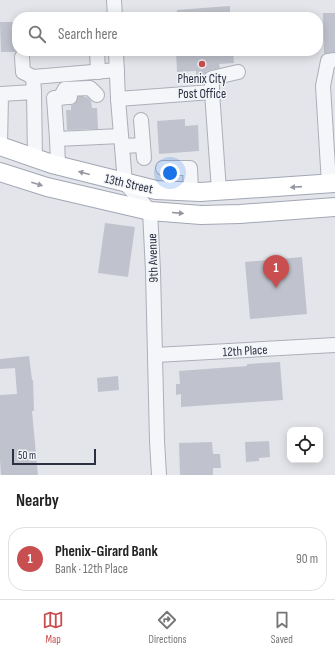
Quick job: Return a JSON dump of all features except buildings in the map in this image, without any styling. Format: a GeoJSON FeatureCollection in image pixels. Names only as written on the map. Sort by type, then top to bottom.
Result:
{"type":"FeatureCollection","features":[{"type":"Feature","properties":{"kind":"main road","name":"13th Street"},"geometry":{"type":"LineString","coordinates":[[0,146],[58,165],[156,190],[191,192],[219,191],[332,183]]}},
{"type":"Feature","properties":{"kind":"main road","name":"13th Street"},"geometry":{"type":"LineString","coordinates":[[0,172],[47,187],[150,211],[201,215],[240,214],[335,207]]}},
{"type":"Feature","properties":{"kind":"street"},"geometry":{"type":"LineString","coordinates":[[114,0],[115,12]]}},
{"type":"Feature","properties":{"kind":"street"},"geometry":{"type":"LineString","coordinates":[[97,56],[98,72]]}},
{"type":"Feature","properties":{"kind":"street"},"geometry":{"type":"LineString","coordinates":[[116,56],[125,183],[150,211]]}},
{"type":"Feature","properties":{"kind":"street"},"geometry":{"type":"LineString","coordinates":[[22,57],[23,72],[33,77],[117,70]]}},
{"type":"Feature","properties":{"kind":"street"},"geometry":{"type":"LineString","coordinates":[[332,183],[323,86],[328,61],[335,60]]}},
{"type":"Feature","properties":{"kind":"street"},"geometry":{"type":"LineString","coordinates":[[219,191],[212,78],[238,72]]}},
{"type":"Feature","properties":{"kind":"street"},"geometry":{"type":"LineString","coordinates":[[33,77],[35,158]]}},
{"type":"Feature","properties":{"kind":"street"},"geometry":{"type":"LineString","coordinates":[[58,165],[54,98],[65,98],[65,89],[90,88],[94,96],[212,92]]}},
{"type":"Feature","properties":{"kind":"street"},"geometry":{"type":"LineString","coordinates":[[0,146],[1,94],[34,92]]}},
{"type":"Feature","properties":{"kind":"street"},"geometry":{"type":"LineString","coordinates":[[57,139],[122,141],[144,152],[141,120]]}},
{"type":"Feature","properties":{"kind":"street"},"geometry":{"type":"LineString","coordinates":[[163,168],[190,168],[191,192]]}},
{"type":"Feature","properties":{"kind":"street","name":"9th Avenue"},"geometry":{"type":"LineString","coordinates":[[150,211],[157,441],[160,475]]}},
{"type":"Feature","properties":{"kind":"street","name":"12th Place"},"geometry":{"type":"LineString","coordinates":[[155,355],[335,345]]}},
{"type":"Feature","properties":{"kind":"tunnel"},"geometry":{"type":"LineString","coordinates":[[70,97],[91,96]]}},
{"type":"Feature","properties":{"kind":"place","name":"Phenix City Post Office"},"geometry":{"type":"Point","coordinates":[202,64]}},
{"type":"Feature","properties":{"kind":"place","name":"Phenix-Girard Bank"},"geometry":{"type":"Point","coordinates":[276,288]}}]}
